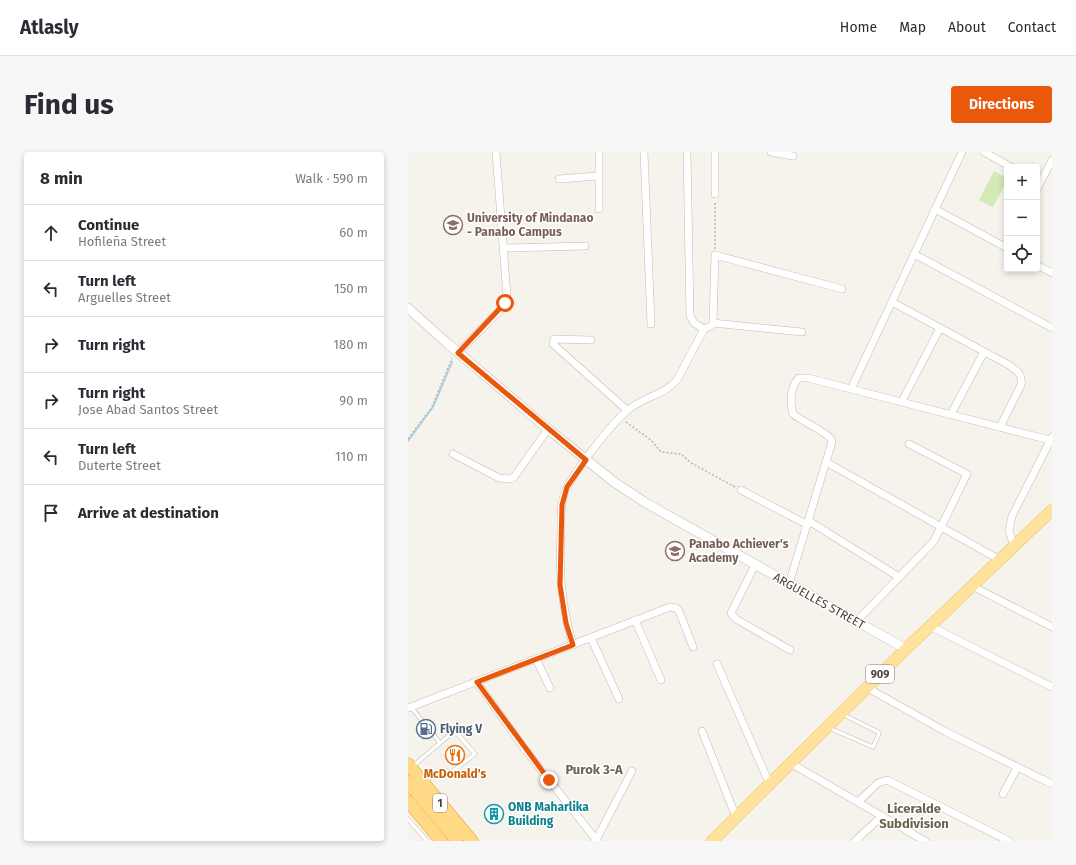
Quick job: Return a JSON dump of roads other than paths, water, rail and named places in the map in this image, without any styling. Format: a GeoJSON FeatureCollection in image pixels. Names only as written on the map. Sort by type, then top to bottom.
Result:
{"type":"FeatureCollection","features":[{"type":"Feature","properties":{"kind":"highway","name":"1"},"geometry":{"type":"LineString","coordinates":[[409,766],[472,841]]}},
{"type":"Feature","properties":{"kind":"highway","name":"1"},"geometry":{"type":"LineString","coordinates":[[408,782],[457,841]]}},
{"type":"Feature","properties":{"kind":"highway","name":"1"},"geometry":{"type":"LineString","coordinates":[[408,801],[441,841]]}},
{"type":"Feature","properties":{"kind":"main road","name":"909"},"geometry":{"type":"LineString","coordinates":[[712,841],[792,764],[906,649],[1052,510]]}},
{"type":"Feature","properties":{"kind":"street"},"geometry":{"type":"LineString","coordinates":[[457,352],[505,303],[507,291],[496,152]]}},
{"type":"Feature","properties":{"kind":"street"},"geometry":{"type":"LineString","coordinates":[[599,152],[599,209]]}},
{"type":"Feature","properties":{"kind":"street"},"geometry":{"type":"LineString","coordinates":[[644,152],[651,324]]}},
{"type":"Feature","properties":{"kind":"street"},"geometry":{"type":"LineString","coordinates":[[687,152],[690,316],[694,323],[704,329]]}},
{"type":"Feature","properties":{"kind":"street"},"geometry":{"type":"LineString","coordinates":[[715,152],[715,194]]}},
{"type":"Feature","properties":{"kind":"street"},"geometry":{"type":"LineString","coordinates":[[771,152],[794,156]]}},
{"type":"Feature","properties":{"kind":"street"},"geometry":{"type":"LineString","coordinates":[[851,389],[962,152]]}},
{"type":"Feature","properties":{"kind":"street"},"geometry":{"type":"LineString","coordinates":[[984,152],[1006,164]]}},
{"type":"Feature","properties":{"kind":"street"},"geometry":{"type":"LineString","coordinates":[[1040,181],[1052,160]]}},
{"type":"Feature","properties":{"kind":"street"},"geometry":{"type":"LineString","coordinates":[[559,179],[598,176]]}},
{"type":"Feature","properties":{"kind":"street"},"geometry":{"type":"LineString","coordinates":[[935,209],[1004,246]]}},
{"type":"Feature","properties":{"kind":"street"},"geometry":{"type":"LineString","coordinates":[[504,248],[585,246]]}},
{"type":"Feature","properties":{"kind":"street"},"geometry":{"type":"LineString","coordinates":[[914,254],[1052,328]]}},
{"type":"Feature","properties":{"kind":"street"},"geometry":{"type":"LineString","coordinates":[[573,645],[566,623],[560,585],[562,505],[567,487],[586,460],[627,410],[671,387],[681,374],[704,329],[711,326],[713,322],[715,255],[842,289]]}},
{"type":"Feature","properties":{"kind":"street"},"geometry":{"type":"LineString","coordinates":[[1040,266],[1051,270]]}},
{"type":"Feature","properties":{"kind":"street"},"geometry":{"type":"LineString","coordinates":[[892,302],[1016,370],[1022,379],[1000,427]]}},
{"type":"Feature","properties":{"kind":"street","name":"ARGUELLES STREET"},"geometry":{"type":"LineString","coordinates":[[408,308],[457,352],[548,429],[614,482],[646,503],[906,649]]}},
{"type":"Feature","properties":{"kind":"street"},"geometry":{"type":"LineString","coordinates":[[713,322],[802,332]]}},
{"type":"Feature","properties":{"kind":"street"},"geometry":{"type":"LineString","coordinates":[[902,401],[940,328]]}},
{"type":"Feature","properties":{"kind":"street"},"geometry":{"type":"LineString","coordinates":[[591,340],[559,339],[554,340],[553,344],[627,410]]}},
{"type":"Feature","properties":{"kind":"street"},"geometry":{"type":"LineString","coordinates":[[951,414],[984,352]]}},
{"type":"Feature","properties":{"kind":"street"},"geometry":{"type":"LineString","coordinates":[[789,584],[832,440],[828,436],[807,425],[793,414],[791,399],[794,386],[796,381],[804,377],[1051,439],[1010,523],[1009,531],[1014,546]]}},
{"type":"Feature","properties":{"kind":"street"},"geometry":{"type":"LineString","coordinates":[[453,454],[499,478],[510,479],[514,477],[548,429]]}},
{"type":"Feature","properties":{"kind":"street"},"geometry":{"type":"LineString","coordinates":[[856,622],[934,540],[942,527],[967,474],[909,444]]}},
{"type":"Feature","properties":{"kind":"street"},"geometry":{"type":"LineString","coordinates":[[826,462],[1000,560]]}},
{"type":"Feature","properties":{"kind":"street"},"geometry":{"type":"LineString","coordinates":[[740,490],[808,523],[899,576]]}},
{"type":"Feature","properties":{"kind":"street"},"geometry":{"type":"LineString","coordinates":[[755,565],[731,613],[736,619],[790,650]]}},
{"type":"Feature","properties":{"kind":"street"},"geometry":{"type":"LineString","coordinates":[[972,586],[1052,627]]}},
{"type":"Feature","properties":{"kind":"street"},"geometry":{"type":"LineString","coordinates":[[410,708],[670,607],[676,608],[679,612],[693,647]]}},
{"type":"Feature","properties":{"kind":"street"},"geometry":{"type":"LineString","coordinates":[[635,620],[661,680]]}},
{"type":"Feature","properties":{"kind":"street"},"geometry":{"type":"LineString","coordinates":[[930,626],[1052,687]]}},
{"type":"Feature","properties":{"kind":"street"},"geometry":{"type":"LineString","coordinates":[[591,638],[619,699]]}},
{"type":"Feature","properties":{"kind":"street"},"geometry":{"type":"LineString","coordinates":[[536,659],[550,688]]}},
{"type":"Feature","properties":{"kind":"street"},"geometry":{"type":"LineString","coordinates":[[717,664],[770,784]]}},
{"type":"Feature","properties":{"kind":"street"},"geometry":{"type":"LineString","coordinates":[[477,682],[524,748],[596,840],[632,771]]}},
{"type":"Feature","properties":{"kind":"street"},"geometry":{"type":"LineString","coordinates":[[866,688],[946,732],[1052,784]]}},
{"type":"Feature","properties":{"kind":"street"},"geometry":{"type":"LineString","coordinates":[[702,731],[736,817]]}},
{"type":"Feature","properties":{"kind":"street"},"geometry":{"type":"LineString","coordinates":[[792,764],[859,801],[912,838],[924,841]]}},
{"type":"Feature","properties":{"kind":"street"},"geometry":{"type":"LineString","coordinates":[[1003,794],[1018,768]]}},
{"type":"Feature","properties":{"kind":"street"},"geometry":{"type":"LineString","coordinates":[[859,801],[878,783],[887,780],[1009,841]]}},
{"type":"Feature","properties":{"kind":"street"},"geometry":{"type":"LineString","coordinates":[[855,841],[882,816]]}},
{"type":"Feature","properties":{"kind":"lane"},"geometry":{"type":"LineString","coordinates":[[410,708],[440,743]]}},
{"type":"Feature","properties":{"kind":"lane"},"geometry":{"type":"LineString","coordinates":[[828,728],[872,747],[879,734],[878,732],[841,714]]}},
{"type":"Feature","properties":{"kind":"lane"},"geometry":{"type":"LineString","coordinates":[[409,766],[459,727]]}},
{"type":"Feature","properties":{"kind":"lane"},"geometry":{"type":"LineString","coordinates":[[423,783],[439,770],[452,772],[475,754],[455,730]]}},
{"type":"Feature","properties":{"kind":"lane"},"geometry":{"type":"LineString","coordinates":[[408,819],[426,841]]}},
{"type":"Feature","properties":{"kind":"waterway"},"geometry":{"type":"LineString","coordinates":[[408,441],[433,407],[452,362]]}},
{"type":"Feature","properties":{"kind":"place","name":"University of Mindanao - Panabo Campus"},"geometry":{"type":"Point","coordinates":[453,225]}},
{"type":"Feature","properties":{"kind":"place","name":"Panabo Achiever's Academy"},"geometry":{"type":"Point","coordinates":[675,551]}},
{"type":"Feature","properties":{"kind":"place","name":"Flying V"},"geometry":{"type":"Point","coordinates":[426,729]}},
{"type":"Feature","properties":{"kind":"place","name":"McDonald's"},"geometry":{"type":"Point","coordinates":[455,755]}},
{"type":"Feature","properties":{"kind":"place","name":"ONB Maharlika Building"},"geometry":{"type":"Point","coordinates":[494,814]}},
{"type":"Feature","properties":{"kind":"district","name":"Purok 3-A"},"geometry":{"type":"Point","coordinates":[594,769]}},
{"type":"Feature","properties":{"kind":"district","name":"Liceralde Subdivision"},"geometry":{"type":"Point","coordinates":[914,816]}}]}
